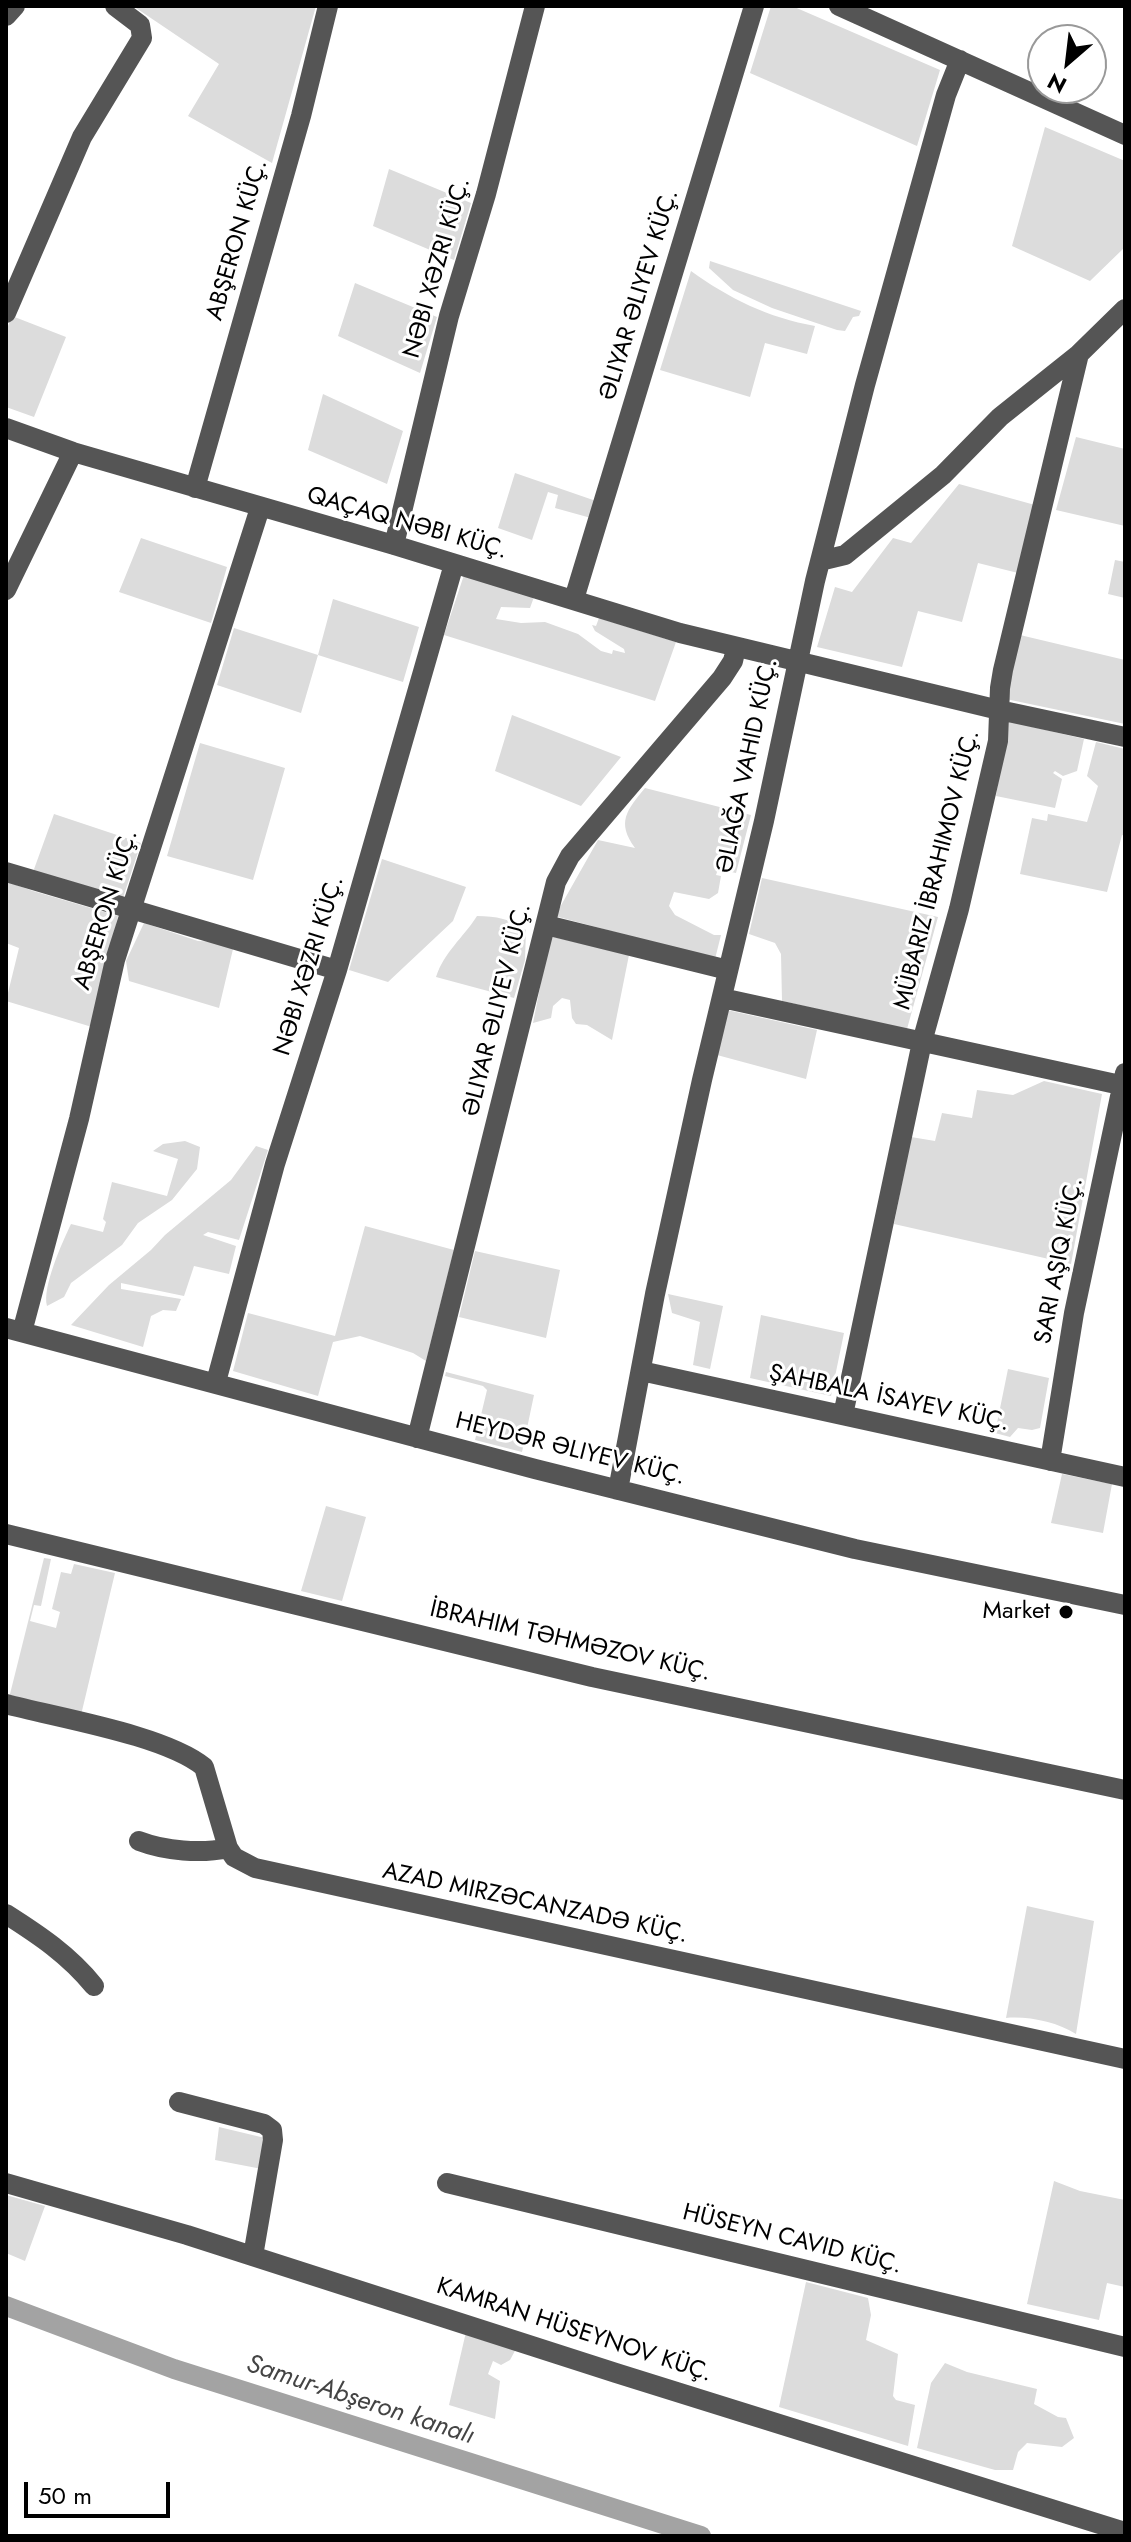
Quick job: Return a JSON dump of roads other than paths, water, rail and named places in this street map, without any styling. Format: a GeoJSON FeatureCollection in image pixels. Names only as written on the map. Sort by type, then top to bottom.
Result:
{"type":"FeatureCollection","features":[{"type":"Feature","properties":{"kind":"street"},"geometry":{"type":"LineString","coordinates":[[6,16],[15,6]]}},
{"type":"Feature","properties":{"kind":"street"},"geometry":{"type":"LineString","coordinates":[[6,313],[82,137],[142,38],[140,25],[115,6]]}},
{"type":"Feature","properties":{"kind":"street","name":"ABŞERON KÜÇ."},"geometry":{"type":"LineString","coordinates":[[195,488],[301,116],[328,6]]}},
{"type":"Feature","properties":{"kind":"street","name":"NƏBI XƏZRI KÜÇ."},"geometry":{"type":"LineString","coordinates":[[394,545],[449,316],[486,194],[535,6]]}},
{"type":"Feature","properties":{"kind":"street","name":"ƏLIYAR ƏLIYEV KÜÇ."},"geometry":{"type":"LineString","coordinates":[[574,599],[754,6]]}},
{"type":"Feature","properties":{"kind":"street"},"geometry":{"type":"LineString","coordinates":[[839,6],[1125,135]]}},
{"type":"Feature","properties":{"kind":"street","name":"ƏLIAĞA VAHID KÜÇ."},"geometry":{"type":"LineString","coordinates":[[618,1490],[655,1294],[764,821],[820,561],[865,385],[946,95],[960,60]]}},
{"type":"Feature","properties":{"kind":"street"},"geometry":{"type":"LineString","coordinates":[[820,561],[845,555],[943,475],[1000,417],[1079,354],[1125,309]]}},
{"type":"Feature","properties":{"kind":"street","name":"MÜBARIZ İBRAHIMOV KÜÇ."},"geometry":{"type":"LineString","coordinates":[[843,1415],[922,1042],[959,909],[998,741],[1003,670],[1079,354]]}},
{"type":"Feature","properties":{"kind":"street","name":"QAÇAQ NƏBI KÜÇ."},"geometry":{"type":"LineString","coordinates":[[6,428],[73,452],[736,648],[1125,737]]}},
{"type":"Feature","properties":{"kind":"street"},"geometry":{"type":"LineString","coordinates":[[6,590],[73,452]]}},
{"type":"Feature","properties":{"kind":"street","name":"ABŞERON KÜÇ."},"geometry":{"type":"LineString","coordinates":[[14,1330],[79,1119],[115,960],[260,508]]}},
{"type":"Feature","properties":{"kind":"street","name":"NƏBI XƏZRI KÜÇ."},"geometry":{"type":"LineString","coordinates":[[216,1382],[275,1164],[337,970],[454,564]]}},
{"type":"Feature","properties":{"kind":"street","name":"ƏLIYAR ƏLIYEV KÜÇ."},"geometry":{"type":"LineString","coordinates":[[417,1438],[556,882],[570,856],[722,678],[733,661],[736,648]]}},
{"type":"Feature","properties":{"kind":"street"},"geometry":{"type":"LineString","coordinates":[[6,872],[337,970]]}},
{"type":"Feature","properties":{"kind":"street"},"geometry":{"type":"LineString","coordinates":[[546,925],[728,970]]}},
{"type":"Feature","properties":{"kind":"street"},"geometry":{"type":"LineString","coordinates":[[722,998],[922,1042],[1124,1081],[1074,1313],[1050,1461]]}},
{"type":"Feature","properties":{"kind":"street","name":"HEYDƏR ƏLIYEV KÜÇ."},"geometry":{"type":"LineString","coordinates":[[14,1330],[417,1438],[855,1549],[1125,1605]]}},
{"type":"Feature","properties":{"kind":"street","name":"ŞAHBALA İSAYEV KÜÇ."},"geometry":{"type":"LineString","coordinates":[[641,1371],[1125,1477]]}},
{"type":"Feature","properties":{"kind":"street","name":"İBRAHIM TƏHMƏZOV KÜÇ."},"geometry":{"type":"LineString","coordinates":[[6,1534],[592,1677],[1125,1790]]}},
{"type":"Feature","properties":{"kind":"street"},"geometry":{"type":"LineString","coordinates":[[6,1704],[125,1734],[169,1748],[204,1767],[228,1848],[215,1851],[156,1847],[139,1841]]}},
{"type":"Feature","properties":{"kind":"street","name":"AZAD MIRZƏCANZADƏ KÜÇ."},"geometry":{"type":"LineString","coordinates":[[228,1848],[234,1857],[255,1868],[1125,2059]]}},
{"type":"Feature","properties":{"kind":"street"},"geometry":{"type":"LineString","coordinates":[[6,1914],[45,1938],[77,1964],[94,1986]]}},
{"type":"Feature","properties":{"kind":"street"},"geometry":{"type":"LineString","coordinates":[[179,2102],[264,2124],[272,2130],[273,2140],[253,2256]]}},
{"type":"Feature","properties":{"kind":"street","name":"KAMRAN HÜSEYNOV KÜÇ."},"geometry":{"type":"LineString","coordinates":[[6,2183],[187,2235],[1125,2532]]}},
{"type":"Feature","properties":{"kind":"street","name":"HÜSEYN CAVID KÜÇ."},"geometry":{"type":"LineString","coordinates":[[447,2183],[1125,2347]]}},
{"type":"Feature","properties":{"kind":"waterway","name":"Samur-Abşeron kanalı"},"geometry":{"type":"LineString","coordinates":[[6,2306],[174,2369],[701,2536]]}},
{"type":"Feature","properties":{"kind":"place","name":"Market"},"geometry":{"type":"Point","coordinates":[1066,1612]}}]}
